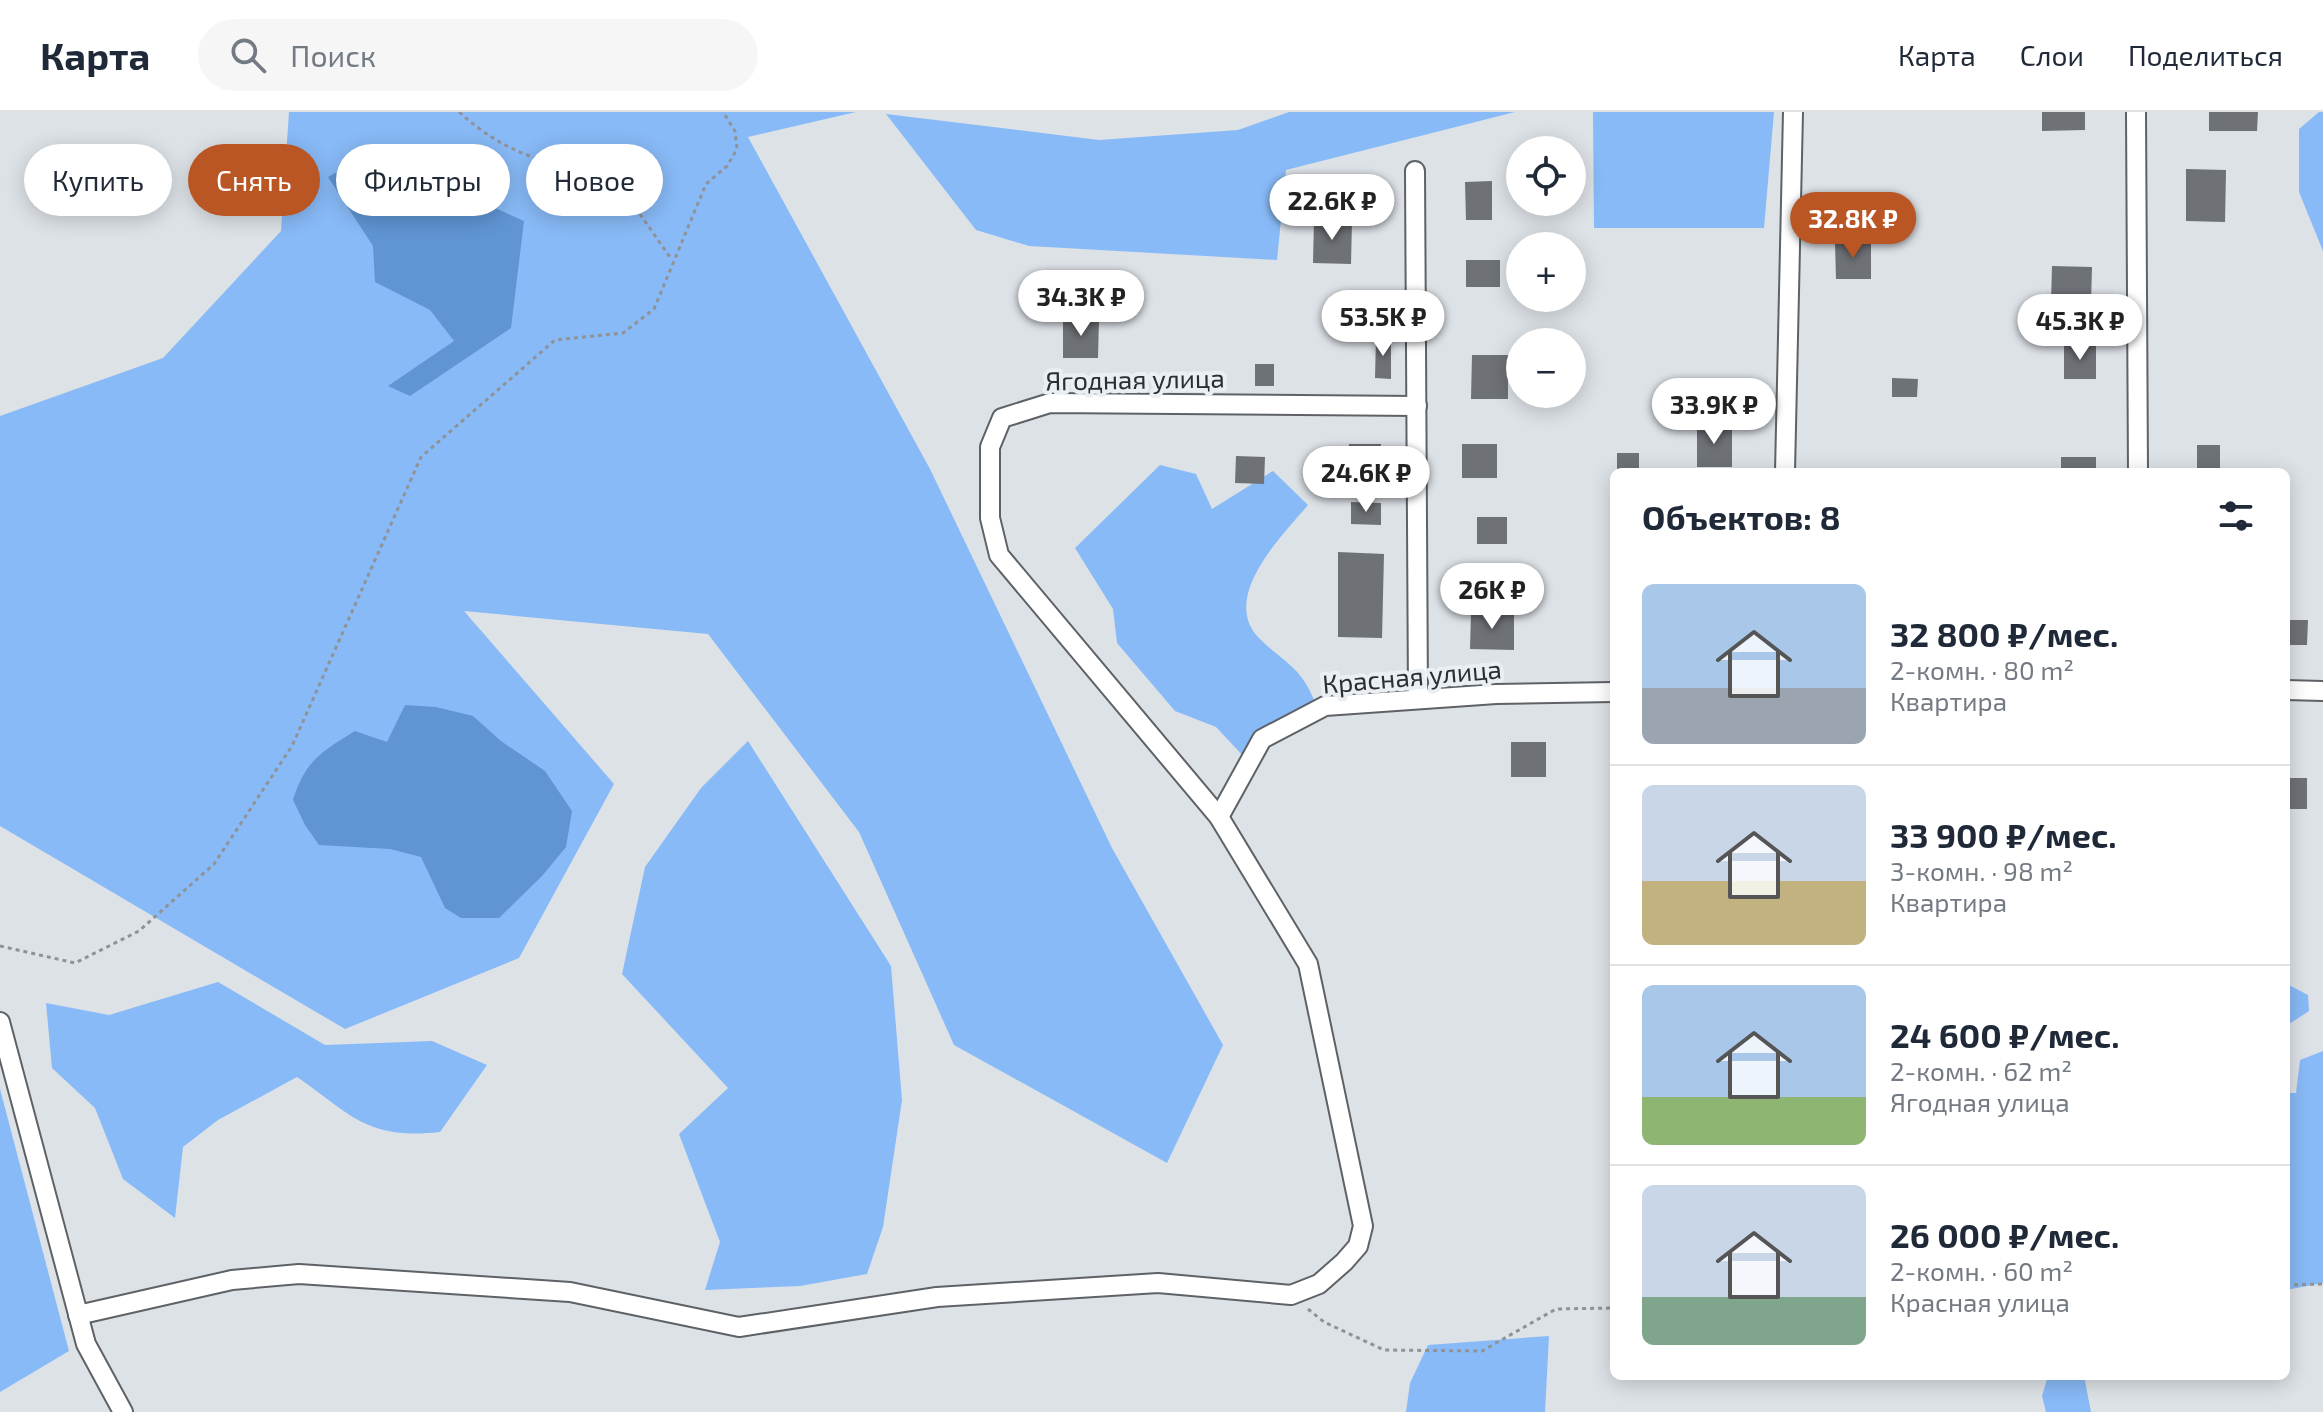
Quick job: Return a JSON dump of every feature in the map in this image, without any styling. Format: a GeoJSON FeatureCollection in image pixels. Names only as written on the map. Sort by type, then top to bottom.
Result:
{"type":"FeatureCollection","features":[{"type":"Feature","properties":{"kind":"street"},"geometry":{"type":"LineString","coordinates":[[1785,468],[1793,112]]}},
{"type":"Feature","properties":{"kind":"street"},"geometry":{"type":"LineString","coordinates":[[2136,112],[2138,468]]}},
{"type":"Feature","properties":{"kind":"street"},"geometry":{"type":"LineString","coordinates":[[1415,171],[1418,698]]}},
{"type":"Feature","properties":{"kind":"street","name":"Ягодная улица"},"geometry":{"type":"LineString","coordinates":[[1219,817],[999,555],[990,518],[990,447],[1002,418],[1050,403],[1417,406]]}},
{"type":"Feature","properties":{"kind":"street"},"geometry":{"type":"LineString","coordinates":[[2290,690],[2323,691]]}},
{"type":"Feature","properties":{"kind":"street","name":"Красная улица"},"geometry":{"type":"LineString","coordinates":[[1219,817],[1262,739],[1325,706],[1418,698],[1610,692]]}},
{"type":"Feature","properties":{"kind":"street"},"geometry":{"type":"LineString","coordinates":[[78,1315],[232,1280],[299,1274],[570,1292],[739,1327],[937,1297],[1158,1283],[1291,1295],[1319,1284],[1358,1246],[1363,1226],[1308,964],[1219,817]]}},
{"type":"Feature","properties":{"kind":"street"},"geometry":{"type":"LineString","coordinates":[[0,1022],[86,1344],[123,1412]]}},
{"type":"Feature","properties":{"kind":"path"},"geometry":{"type":"LineString","coordinates":[[459,112],[489,139],[541,162],[614,177],[672,260]]}},
{"type":"Feature","properties":{"kind":"path"},"geometry":{"type":"LineString","coordinates":[[0,946],[75,963],[139,931],[214,864],[292,746],[421,457],[555,340],[623,333],[654,309],[706,184],[727,166],[737,149],[735,131],[723,112]]}},
{"type":"Feature","properties":{"kind":"path"},"geometry":{"type":"LineString","coordinates":[[2290,1285],[2323,1284]]}},
{"type":"Feature","properties":{"kind":"path"},"geometry":{"type":"LineString","coordinates":[[1291,1295],[1324,1322],[1384,1350],[1482,1351],[1556,1309],[1610,1308]]}},
{"type":"Feature","properties":{"kind":"shaded area"},"geometry":{"type":"Polygon","coordinates":[[[289,112],[856,112],[748,137],[930,469],[1112,848],[1223,1045],[1167,1163],[954,1045],[859,832],[708,634],[464,611],[614,784],[519,958],[345,1029],[0,826],[0,416],[163,358],[281,231],[282,216],[320,216],[320,144],[287,144],[289,112]]]}},
{"type":"Feature","properties":{"kind":"shaded area"},"geometry":{"type":"Polygon","coordinates":[[[1289,112],[1515,112],[1286,170],[1277,260],[1029,246],[976,230],[886,114],[1099,140],[1238,130],[1289,112]]]}},
{"type":"Feature","properties":{"kind":"shaded area"},"geometry":{"type":"Polygon","coordinates":[[[1593,112],[1774,112],[1764,228],[1594,228],[1593,112]]]}},
{"type":"Feature","properties":{"kind":"shaded area"},"geometry":{"type":"Polygon","coordinates":[[[2323,112],[2323,251],[2299,192],[2299,129],[2323,112]]]}},
{"type":"Feature","properties":{"kind":"shaded area"},"geometry":{"type":"Polygon","coordinates":[[[336,172],[336,189],[328,177],[336,172]]]}},
{"type":"Feature","properties":{"kind":"shaded area"},"geometry":{"type":"Polygon","coordinates":[[[510,215],[524,221],[511,328],[410,396],[388,386],[454,341],[430,310],[375,282],[373,246],[353,216],[510,215]]]}},
{"type":"Feature","properties":{"kind":"shaded area"},"geometry":{"type":"Polygon","coordinates":[[[1160,465],[1196,474],[1212,509],[1273,471],[1308,505],[1259,567],[1246,604],[1249,622],[1259,638],[1298,672],[1315,702],[1246,759],[1216,727],[1175,711],[1117,643],[1113,609],[1075,548],[1160,465]]]}},
{"type":"Feature","properties":{"kind":"shaded area"},"geometry":{"type":"Polygon","coordinates":[[[405,705],[436,707],[473,716],[501,741],[545,771],[572,811],[566,847],[542,876],[499,918],[461,918],[445,908],[421,857],[390,849],[319,845],[293,800],[303,776],[316,759],[355,731],[387,742],[405,705]]]}},
{"type":"Feature","properties":{"kind":"shaded area"},"geometry":{"type":"Polygon","coordinates":[[[748,741],[891,966],[902,1100],[883,1227],[867,1274],[800,1286],[705,1290],[720,1242],[679,1134],[728,1088],[622,974],[645,867],[701,788],[748,741]]]}},
{"type":"Feature","properties":{"kind":"shaded area"},"geometry":{"type":"Polygon","coordinates":[[[218,982],[325,1045],[432,1041],[487,1065],[440,1132],[394,1132],[361,1122],[297,1077],[218,1120],[183,1147],[175,1218],[123,1179],[95,1108],[52,1068],[46,1003],[109,1015],[218,982]]]}},
{"type":"Feature","properties":{"kind":"shaded area"},"geometry":{"type":"Polygon","coordinates":[[[2290,986],[2308,995],[2309,1011],[2290,1023],[2290,986]]]}},
{"type":"Feature","properties":{"kind":"shaded area"},"geometry":{"type":"Polygon","coordinates":[[[2323,1051],[2323,1283],[2290,1289],[2290,1093],[2296,1093],[2300,1060],[2323,1051]]]}},
{"type":"Feature","properties":{"kind":"shaded area"},"geometry":{"type":"Polygon","coordinates":[[[0,1089],[69,1351],[0,1392],[0,1089]]]}},
{"type":"Feature","properties":{"kind":"shaded area"},"geometry":{"type":"Polygon","coordinates":[[[1549,1336],[1545,1412],[1406,1412],[1410,1383],[1428,1345],[1549,1336]]]}},
{"type":"Feature","properties":{"kind":"shaded area"},"geometry":{"type":"Polygon","coordinates":[[[2047,1380],[2085,1380],[2091,1412],[2046,1412],[2042,1396],[2047,1380]]]}},
{"type":"Feature","properties":{"kind":"building"},"geometry":{"type":"Polygon","coordinates":[[[2042,112],[2085,112],[2085,130],[2042,131],[2042,112]]]}},
{"type":"Feature","properties":{"kind":"building"},"geometry":{"type":"Polygon","coordinates":[[[2209,112],[2258,112],[2257,131],[2209,131],[2209,112]]]}},
{"type":"Feature","properties":{"kind":"building"},"geometry":{"type":"Polygon","coordinates":[[[2186,169],[2226,170],[2225,222],[2186,221],[2186,169]]]}},
{"type":"Feature","properties":{"kind":"building"},"geometry":{"type":"Polygon","coordinates":[[[1492,181],[1492,220],[1466,220],[1465,182],[1492,181]]]}},
{"type":"Feature","properties":{"kind":"building"},"geometry":{"type":"Polygon","coordinates":[[[1314,220],[1352,221],[1351,264],[1313,263],[1314,220]]]}},
{"type":"Feature","properties":{"kind":"building"},"geometry":{"type":"Polygon","coordinates":[[[1835,242],[1871,242],[1871,279],[1836,279],[1835,242]]]}},
{"type":"Feature","properties":{"kind":"building"},"geometry":{"type":"Polygon","coordinates":[[[1466,260],[1500,260],[1500,287],[1466,287],[1466,260]]]}},
{"type":"Feature","properties":{"kind":"building"},"geometry":{"type":"Polygon","coordinates":[[[2052,266],[2092,267],[2091,304],[2051,303],[2052,266]]]}},
{"type":"Feature","properties":{"kind":"building"},"geometry":{"type":"Polygon","coordinates":[[[1063,319],[1099,319],[1098,358],[1063,358],[1063,319]]]}},
{"type":"Feature","properties":{"kind":"building"},"geometry":{"type":"Polygon","coordinates":[[[1376,337],[1391,337],[1391,379],[1375,378],[1376,337]]]}},
{"type":"Feature","properties":{"kind":"building"},"geometry":{"type":"Polygon","coordinates":[[[2064,346],[2096,346],[2096,379],[2064,379],[2064,346]]]}},
{"type":"Feature","properties":{"kind":"building"},"geometry":{"type":"Polygon","coordinates":[[[1472,355],[1506,355],[1506,399],[1471,399],[1472,355]]]}},
{"type":"Feature","properties":{"kind":"building"},"geometry":{"type":"Polygon","coordinates":[[[1255,364],[1274,364],[1274,386],[1255,386],[1255,364]]]}},
{"type":"Feature","properties":{"kind":"building"},"geometry":{"type":"Polygon","coordinates":[[[1892,378],[1918,379],[1917,397],[1892,397],[1892,378]]]}},
{"type":"Feature","properties":{"kind":"building"},"geometry":{"type":"Polygon","coordinates":[[[1697,424],[1732,424],[1732,467],[1697,467],[1697,424]]]}},
{"type":"Feature","properties":{"kind":"building"},"geometry":{"type":"Polygon","coordinates":[[[1349,444],[1381,444],[1381,470],[1349,470],[1349,444]]]}},
{"type":"Feature","properties":{"kind":"building"},"geometry":{"type":"Polygon","coordinates":[[[1462,444],[1497,444],[1497,478],[1462,478],[1462,444]]]}},
{"type":"Feature","properties":{"kind":"building"},"geometry":{"type":"Polygon","coordinates":[[[2197,445],[2220,445],[2220,468],[2197,468],[2197,445]]]}},
{"type":"Feature","properties":{"kind":"building"},"geometry":{"type":"Polygon","coordinates":[[[1617,453],[1639,453],[1639,468],[1617,468],[1617,453]]]}},
{"type":"Feature","properties":{"kind":"building"},"geometry":{"type":"Polygon","coordinates":[[[1236,456],[1265,457],[1264,484],[1235,483],[1236,456]]]}},
{"type":"Feature","properties":{"kind":"building"},"geometry":{"type":"Polygon","coordinates":[[[2061,457],[2096,457],[2096,468],[2061,468],[2061,457]]]}},
{"type":"Feature","properties":{"kind":"building"},"geometry":{"type":"Polygon","coordinates":[[[1351,502],[1381,503],[1381,525],[1351,524],[1351,502]]]}},
{"type":"Feature","properties":{"kind":"building"},"geometry":{"type":"Polygon","coordinates":[[[1477,517],[1507,517],[1507,544],[1477,544],[1477,517]]]}},
{"type":"Feature","properties":{"kind":"building"},"geometry":{"type":"Polygon","coordinates":[[[1338,552],[1384,554],[1382,638],[1338,637],[1338,552]]]}},
{"type":"Feature","properties":{"kind":"building"},"geometry":{"type":"Polygon","coordinates":[[[1471,613],[1514,613],[1514,650],[1470,649],[1471,613]]]}},
{"type":"Feature","properties":{"kind":"building"},"geometry":{"type":"Polygon","coordinates":[[[2290,620],[2308,620],[2307,645],[2290,645],[2290,620]]]}},
{"type":"Feature","properties":{"kind":"building"},"geometry":{"type":"Polygon","coordinates":[[[1511,742],[1546,742],[1546,777],[1511,777],[1511,742]]]}},
{"type":"Feature","properties":{"kind":"building"},"geometry":{"type":"Polygon","coordinates":[[[2290,778],[2307,778],[2307,809],[2290,809],[2290,778]]]}}]}
